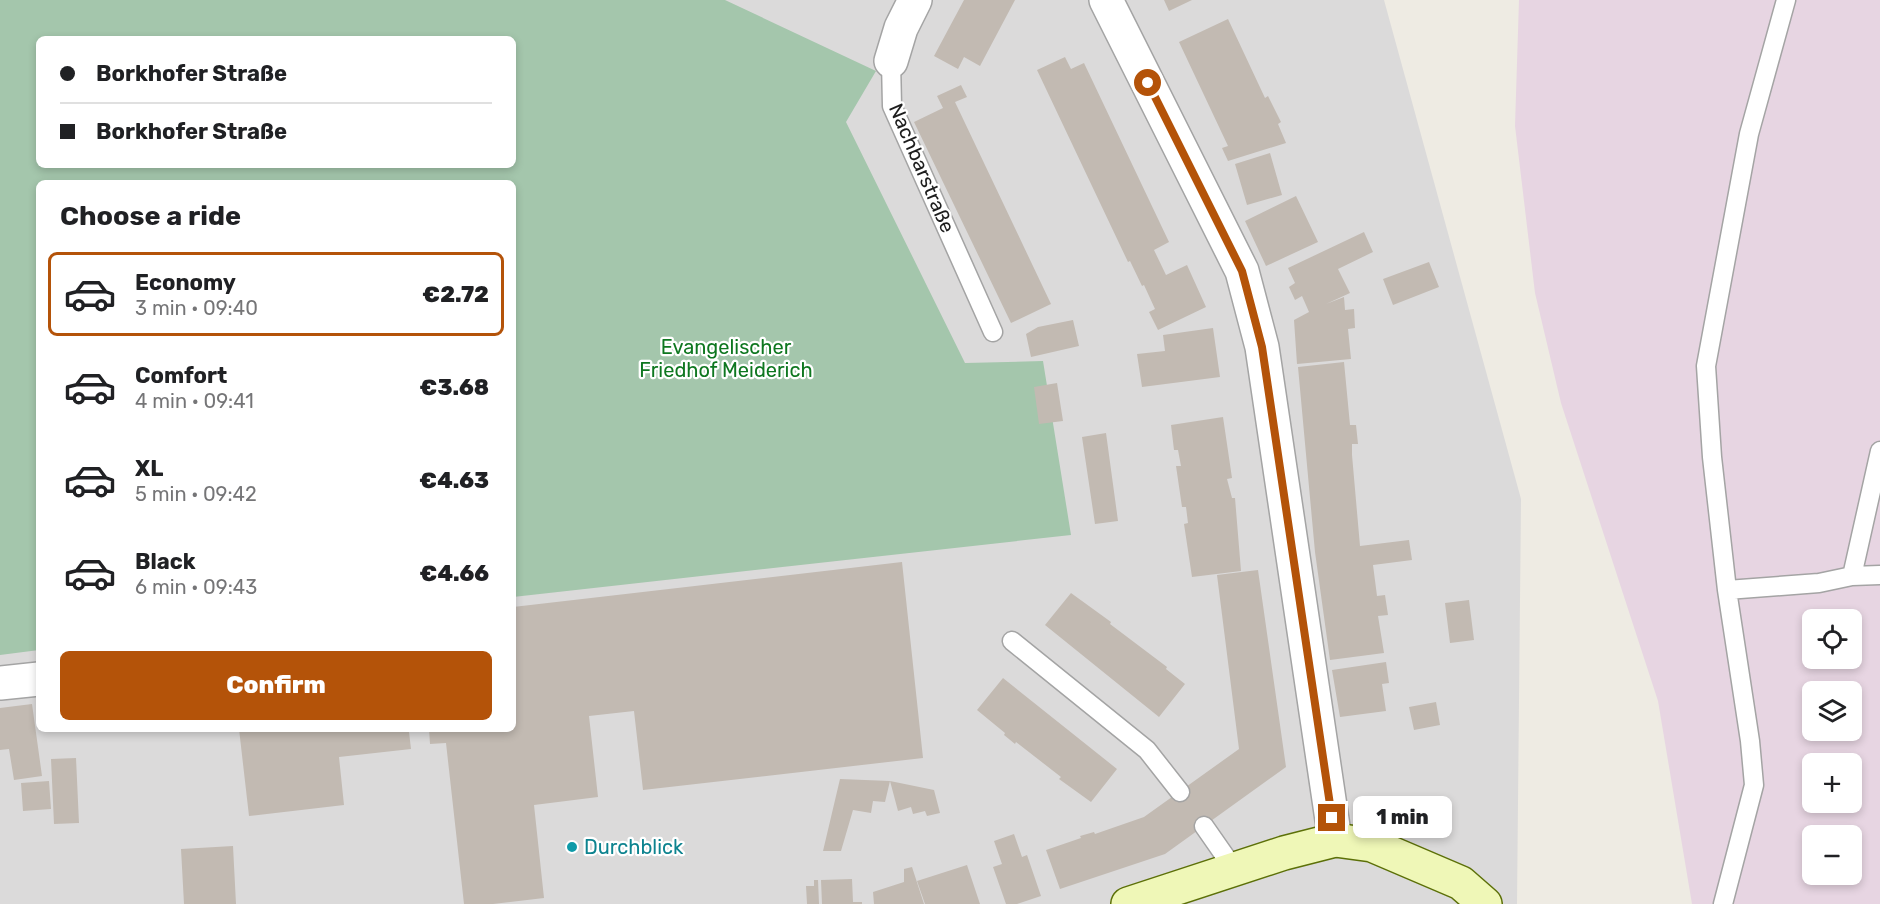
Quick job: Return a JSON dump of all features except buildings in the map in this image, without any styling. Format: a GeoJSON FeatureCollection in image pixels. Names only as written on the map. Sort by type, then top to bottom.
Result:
{"type":"FeatureCollection","features":[{"type":"Feature","properties":{"kind":"street","name":"Nachbarstraße"},"geometry":{"type":"LineString","coordinates":[[891,61],[901,28],[915,0]]}},
{"type":"Feature","properties":{"kind":"street"},"geometry":{"type":"LineString","coordinates":[[1106,0],[1242,271],[1262,347],[1335,840]]}},
{"type":"Feature","properties":{"kind":"street"},"geometry":{"type":"LineString","coordinates":[[0,683],[36,679]]}},
{"type":"Feature","properties":{"kind":"street"},"geometry":{"type":"LineString","coordinates":[[1128,904],[1234,869],[1335,840],[1372,845],[1402,857],[1461,883],[1485,904]]}},
{"type":"Feature","properties":{"kind":"lane"},"geometry":{"type":"LineString","coordinates":[[1723,904],[1754,785],[1750,741],[1727,590],[1712,457],[1706,366],[1749,134],[1786,0]]}},
{"type":"Feature","properties":{"kind":"lane","name":"Nachbarstraße"},"geometry":{"type":"LineString","coordinates":[[891,61],[892,106],[993,332]]}},
{"type":"Feature","properties":{"kind":"lane"},"geometry":{"type":"LineString","coordinates":[[1852,576],[1880,451]]}},
{"type":"Feature","properties":{"kind":"lane"},"geometry":{"type":"LineString","coordinates":[[1727,590],[1819,583],[1852,576],[1880,575]]}},
{"type":"Feature","properties":{"kind":"lane"},"geometry":{"type":"LineString","coordinates":[[1012,641],[1147,750],[1180,792]]}},
{"type":"Feature","properties":{"kind":"lane"},"geometry":{"type":"LineString","coordinates":[[1204,826],[1234,869]]}},
{"type":"Feature","properties":{"kind":"shaded area"},"geometry":{"type":"Polygon","coordinates":[[[0,0],[1384,0],[1521,499],[1517,904],[0,904],[0,0]]]}},
{"type":"Feature","properties":{"kind":"shaded area"},"geometry":{"type":"Polygon","coordinates":[[[1519,0],[1880,0],[1880,904],[1692,904],[1658,701],[1561,403],[1535,293],[1515,126],[1519,0]]]}},
{"type":"Feature","properties":{"kind":"green space","name":"Evangelischer Friedhof Meiderich"},"geometry":{"type":"Polygon","coordinates":[[[0,0],[725,0],[876,71],[846,122],[965,363],[1043,361],[1071,535],[516,597],[516,180],[36,180],[36,650],[0,655],[0,0]]]}},
{"type":"Feature","properties":{"kind":"place","name":"Durchblick"},"geometry":{"type":"Point","coordinates":[572,847]}},
{"type":"Feature","properties":{"kind":"route"},"geometry":{"type":"LineString","coordinates":[[1148,83],[1242,271],[1262,347],[1332,818]]}}]}
